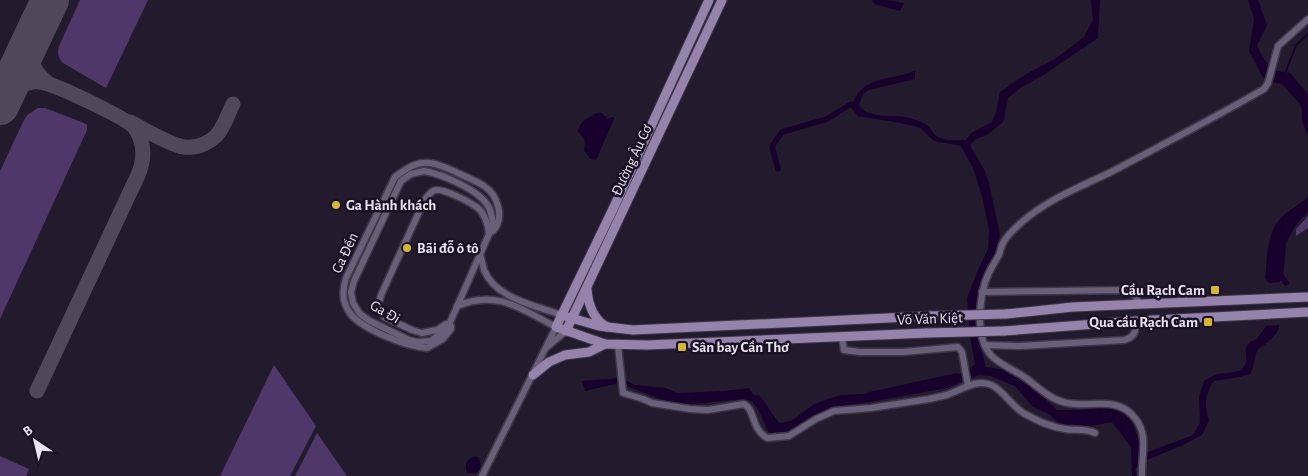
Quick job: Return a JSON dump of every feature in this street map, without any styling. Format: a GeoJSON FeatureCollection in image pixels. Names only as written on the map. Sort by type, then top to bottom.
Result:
{"type":"FeatureCollection","features":[{"type":"Feature","properties":{"kind":"main road","name":"Đường Âu Cơ"},"geometry":{"type":"LineString","coordinates":[[566,331],[587,287],[617,212],[709,0]]}},
{"type":"Feature","properties":{"kind":"main road","name":"Đường Âu Cơ"},"geometry":{"type":"LineString","coordinates":[[556,326],[617,212],[722,0]]}},
{"type":"Feature","properties":{"kind":"main road"},"geometry":{"type":"LineString","coordinates":[[587,287],[588,300],[593,312],[604,326],[612,329]]}},
{"type":"Feature","properties":{"kind":"main road","name":"Võ Văn Kiệt"},"geometry":{"type":"LineString","coordinates":[[561,315],[612,329],[633,330],[1006,314],[1073,307],[1308,297]]}},
{"type":"Feature","properties":{"kind":"main road","name":"Võ Văn Kiệt"},"geometry":{"type":"LineString","coordinates":[[556,326],[605,344],[646,345],[927,332],[1004,331],[1136,321],[1308,312]]}},
{"type":"Feature","properties":{"kind":"main road"},"geometry":{"type":"LineString","coordinates":[[794,322],[795,339]]}},
{"type":"Feature","properties":{"kind":"main road"},"geometry":{"type":"LineString","coordinates":[[532,375],[549,362],[565,355],[589,352],[605,344]]}},
{"type":"Feature","properties":{"kind":"street"},"geometry":{"type":"LineString","coordinates":[[1142,476],[1144,450],[1142,430],[1135,418],[1127,411],[1112,404],[1074,404],[1052,398],[1020,374],[994,358],[985,345],[981,326],[982,292],[987,276],[1005,241],[1033,213],[1063,195],[1116,169],[1260,91],[1268,84],[1278,46],[1308,19]]}},
{"type":"Feature","properties":{"kind":"street","name":"Ga Đến"},"geometry":{"type":"LineString","coordinates":[[451,320],[451,329],[443,339],[434,345],[427,348],[401,343],[364,327],[350,313],[343,293],[346,278],[396,178],[410,166],[431,163],[440,165],[485,186],[492,193],[500,217],[496,227],[489,235]]}},
{"type":"Feature","properties":{"kind":"street","name":"Ga Đi"},"geometry":{"type":"LineString","coordinates":[[451,320],[448,327],[431,341],[417,342],[409,340],[360,314],[353,303],[351,292],[354,281],[401,181],[411,174],[424,171],[434,173],[478,194],[489,206],[492,213],[493,225],[489,235]]}},
{"type":"Feature","properties":{"kind":"street"},"geometry":{"type":"LineString","coordinates":[[439,189],[469,202],[479,209],[488,226],[489,235],[480,255],[451,320],[437,330],[422,333],[412,330],[384,317],[378,307],[381,295],[425,199],[433,191],[439,189]]}},
{"type":"Feature","properties":{"kind":"street"},"geometry":{"type":"LineString","coordinates":[[480,255],[485,271],[492,282],[502,291],[514,299],[561,315]]}},
{"type":"Feature","properties":{"kind":"street"},"geometry":{"type":"LineString","coordinates":[[982,292],[1127,290],[1135,296],[1140,304]]}},
{"type":"Feature","properties":{"kind":"street"},"geometry":{"type":"LineString","coordinates":[[457,306],[469,300],[482,298],[496,299],[509,303],[556,326],[482,476]]}},
{"type":"Feature","properties":{"kind":"street"},"geometry":{"type":"LineString","coordinates":[[985,345],[1020,346],[1124,340],[1134,334],[1136,321]]}},
{"type":"Feature","properties":{"kind":"street"},"geometry":{"type":"LineString","coordinates":[[546,347],[566,331]]}},
{"type":"Feature","properties":{"kind":"street"},"geometry":{"type":"LineString","coordinates":[[842,336],[844,350],[853,352],[903,352],[957,346],[962,352],[967,383]]}},
{"type":"Feature","properties":{"kind":"street"},"geometry":{"type":"LineString","coordinates":[[618,345],[623,393],[652,404],[673,408],[708,410],[744,404],[750,408],[758,431],[767,438],[789,436],[816,419],[834,412],[929,399],[947,395],[967,383],[994,386],[1007,396],[1021,412],[1050,426],[1087,430],[1095,434]]}},
{"type":"Feature","properties":{"kind":"shaded area"},"geometry":{"type":"Polygon","coordinates":[[[80,0],[148,0],[106,88],[63,63],[58,55],[59,46],[80,0]]]}},
{"type":"Feature","properties":{"kind":"shaded area"},"geometry":{"type":"Polygon","coordinates":[[[872,0],[904,3],[900,11],[874,4],[872,0]]]}},
{"type":"Feature","properties":{"kind":"shaded area"},"geometry":{"type":"Polygon","coordinates":[[[1091,0],[1100,0],[1098,38],[1042,76],[1020,88],[1008,98],[1003,122],[987,135],[976,139],[970,145],[985,171],[1000,234],[994,259],[980,299],[980,345],[986,367],[1006,370],[1040,394],[1057,410],[1082,410],[1108,405],[1122,412],[1131,420],[1140,443],[1140,455],[1193,435],[1200,423],[1199,397],[1204,381],[1215,375],[1241,370],[1246,364],[1247,345],[1257,339],[1266,326],[1279,325],[1274,336],[1257,350],[1250,374],[1214,381],[1207,395],[1206,410],[1209,420],[1202,435],[1147,460],[1135,469],[1137,476],[1132,476],[1131,447],[1112,422],[1091,426],[1077,426],[1033,407],[1015,386],[990,376],[979,375],[947,388],[831,407],[792,431],[769,433],[758,409],[752,401],[742,399],[685,405],[660,399],[619,383],[585,391],[582,381],[621,378],[635,385],[666,388],[677,393],[749,388],[768,418],[781,423],[793,420],[814,404],[840,395],[886,393],[932,384],[966,371],[975,364],[970,337],[967,298],[988,249],[989,230],[982,196],[973,168],[961,146],[934,141],[920,128],[858,116],[851,107],[856,96],[869,84],[915,71],[915,79],[869,90],[863,94],[859,105],[864,110],[876,115],[910,118],[922,122],[935,135],[942,138],[966,140],[971,133],[992,122],[1000,92],[1026,74],[1055,59],[1084,37],[1093,20],[1091,0]]]}},
{"type":"Feature","properties":{"kind":"shaded area"},"geometry":{"type":"Polygon","coordinates":[[[1248,0],[1258,0],[1267,25],[1257,46],[1263,57],[1269,66],[1278,71],[1290,73],[1308,94],[1308,136],[1302,121],[1302,109],[1299,103],[1282,84],[1271,82],[1262,76],[1249,51],[1254,19],[1248,0]]]}},
{"type":"Feature","properties":{"kind":"shaded area"},"geometry":{"type":"Polygon","coordinates":[[[38,108],[45,108],[84,123],[87,125],[87,130],[0,319],[0,171],[27,115],[38,108]]]}},
{"type":"Feature","properties":{"kind":"shaded area"},"geometry":{"type":"Polygon","coordinates":[[[597,113],[602,113],[607,119],[613,117],[614,119],[596,160],[590,159],[584,150],[584,140],[578,132],[578,128],[587,118],[597,113]]]}},
{"type":"Feature","properties":{"kind":"shaded area"},"geometry":{"type":"Polygon","coordinates":[[[1308,197],[1308,212],[1296,225],[1286,243],[1283,279],[1279,282],[1269,283],[1265,278],[1271,234],[1279,219],[1308,197]]]}},
{"type":"Feature","properties":{"kind":"shaded area"},"geometry":{"type":"Polygon","coordinates":[[[1308,216],[1308,228],[1296,236],[1296,229],[1308,216]]]}},
{"type":"Feature","properties":{"kind":"shaded area"},"geometry":{"type":"Polygon","coordinates":[[[274,365],[316,426],[290,476],[220,476],[274,365]]]}},
{"type":"Feature","properties":{"kind":"shaded area"},"geometry":{"type":"Polygon","coordinates":[[[317,433],[347,476],[295,476],[317,433]]]}},
{"type":"Feature","properties":{"kind":"shaded area"},"geometry":{"type":"Polygon","coordinates":[[[0,456],[29,469],[26,476],[0,476],[0,456]]]}},
{"type":"Feature","properties":{"kind":"shaded area"},"geometry":{"type":"Polygon","coordinates":[[[475,456],[479,458],[481,466],[476,473],[467,473],[466,463],[475,456]]]}},
{"type":"Feature","properties":{"kind":"waterway"},"geometry":{"type":"LineString","coordinates":[[1285,74],[1296,45],[1308,34]]}},
{"type":"Feature","properties":{"kind":"waterway"},"geometry":{"type":"LineString","coordinates":[[778,169],[772,146],[782,132],[827,119],[851,104],[856,109]]}},
{"type":"Feature","properties":{"kind":"waterway"},"geometry":{"type":"LineString","coordinates":[[1279,272],[1286,283]]}},
{"type":"Feature","properties":{"kind":"waterway"},"geometry":{"type":"LineString","coordinates":[[869,395],[956,376]]}},
{"type":"Feature","properties":{"kind":"waterway"},"geometry":{"type":"LineString","coordinates":[[750,398],[758,398],[777,425]]}},
{"type":"Feature","properties":{"kind":"waterway"},"geometry":{"type":"LineString","coordinates":[[1049,411],[1063,423],[1075,421]]}},
{"type":"Feature","properties":{"kind":"taxiway"},"geometry":{"type":"LineString","coordinates":[[36,30],[31,53],[32,60],[37,72],[49,84]]}},
{"type":"Feature","properties":{"kind":"taxiway"},"geometry":{"type":"LineString","coordinates":[[0,107],[9,95],[24,84],[33,82],[48,84],[66,91],[129,123],[138,132],[143,150],[142,163],[138,175],[37,391]]}},
{"type":"Feature","properties":{"kind":"taxiway"},"geometry":{"type":"LineString","coordinates":[[130,122],[178,146],[195,147],[215,137],[233,104]]}},
{"type":"Feature","properties":{"kind":"runway"},"geometry":{"type":"LineString","coordinates":[[0,106],[50,0]]}},
{"type":"Feature","properties":{"kind":"place","name":"Ga Hành khách"},"geometry":{"type":"Point","coordinates":[336,205]}},
{"type":"Feature","properties":{"kind":"place","name":"Bãi đỗ ô tô"},"geometry":{"type":"Point","coordinates":[407,248]}},
{"type":"Feature","properties":{"kind":"place","name":"Cầu Rạch Cam"},"geometry":{"type":"Point","coordinates":[1215,290]}},
{"type":"Feature","properties":{"kind":"place","name":"Qua cầu Rạch Cam"},"geometry":{"type":"Point","coordinates":[1208,322]}},
{"type":"Feature","properties":{"kind":"place","name":"Sân bay Cần Thơ"},"geometry":{"type":"Point","coordinates":[682,347]}}]}
